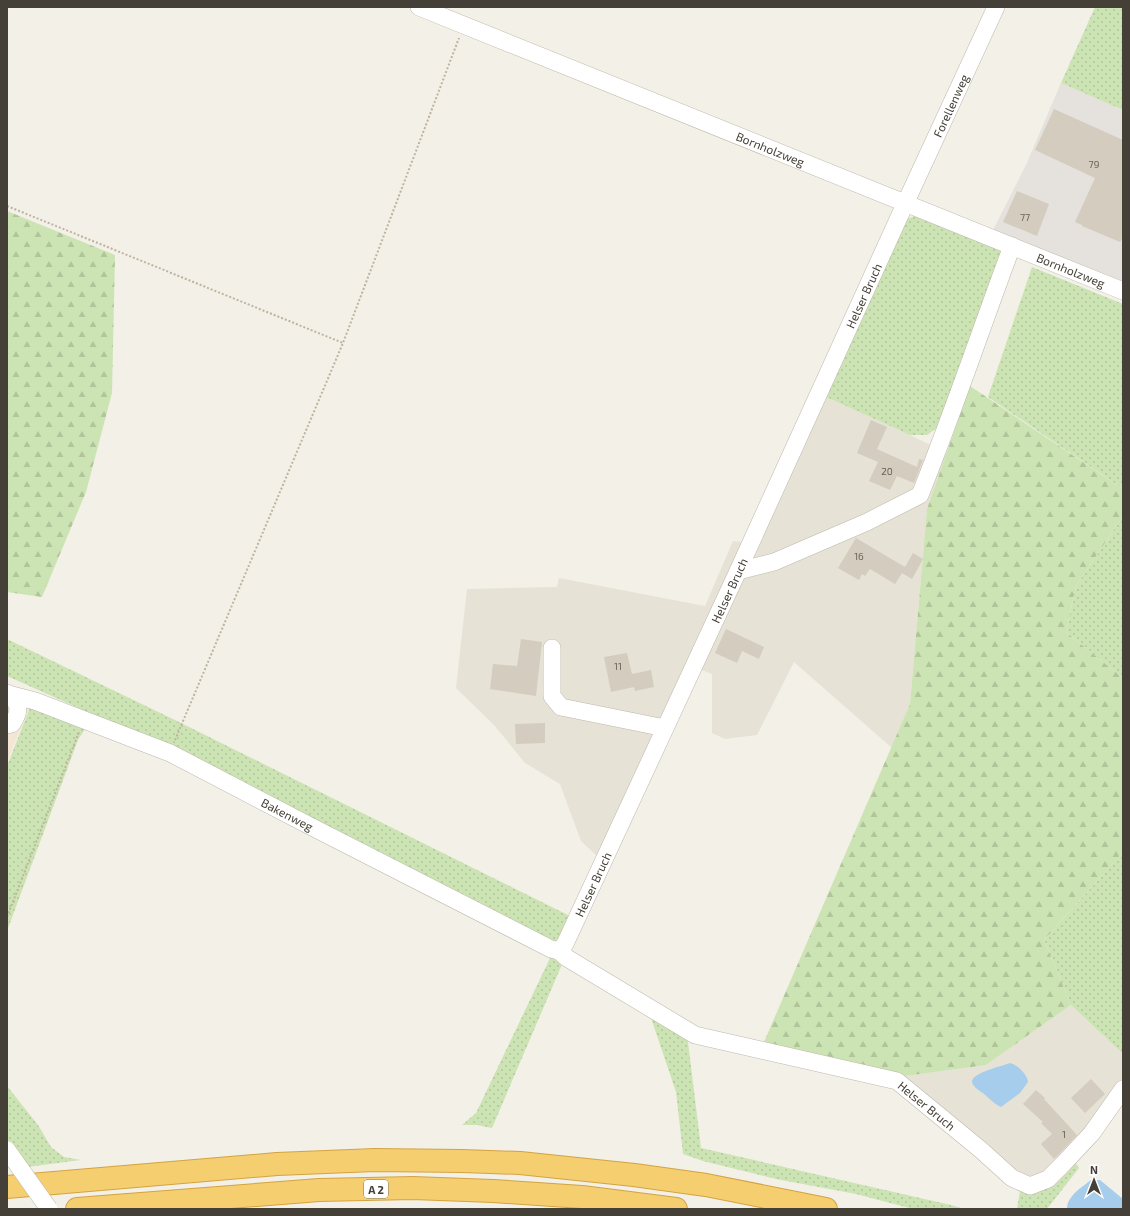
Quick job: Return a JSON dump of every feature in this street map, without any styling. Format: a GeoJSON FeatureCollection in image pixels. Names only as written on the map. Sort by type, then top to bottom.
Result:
{"type":"FeatureCollection","features":[{"type":"Feature","properties":{"kind":"highway"},"geometry":{"type":"LineString","coordinates":[[7,1186],[277,1164],[375,1160],[462,1161],[520,1163],[634,1175],[706,1185],[826,1209]]}},
{"type":"Feature","properties":{"kind":"highway","name":"A 2"},"geometry":{"type":"LineString","coordinates":[[77,1209],[319,1190],[413,1188],[493,1191],[582,1197],[676,1209]]}},
{"type":"Feature","properties":{"kind":"street","name":"Bornholzweg"},"geometry":{"type":"LineString","coordinates":[[419,7],[1123,291]]}},
{"type":"Feature","properties":{"kind":"street","name":"Forellenweg"},"geometry":{"type":"LineString","coordinates":[[905,204],[996,7]]}},
{"type":"Feature","properties":{"kind":"street","name":"Helser Bruch"},"geometry":{"type":"LineString","coordinates":[[905,204],[565,944],[559,951],[567,958],[695,1035],[897,1081],[981,1150],[1012,1178],[1030,1186],[1048,1179],[1063,1164],[1092,1133],[1123,1089]]}},
{"type":"Feature","properties":{"kind":"street"},"geometry":{"type":"LineString","coordinates":[[738,570],[774,562],[867,522],[920,495],[936,457],[981,327],[1012,246]]}},
{"type":"Feature","properties":{"kind":"street"},"geometry":{"type":"LineString","coordinates":[[552,648],[552,696],[561,707],[665,728]]}},
{"type":"Feature","properties":{"kind":"street","name":"Bakenweg"},"geometry":{"type":"LineString","coordinates":[[7,693],[35,701],[170,753],[551,949],[559,951]]}},
{"type":"Feature","properties":{"kind":"street","name":"Bakenweg"},"geometry":{"type":"LineString","coordinates":[[7,693],[17,703],[18,714],[12,724],[7,725]]}},
{"type":"Feature","properties":{"kind":"street"},"geometry":{"type":"LineString","coordinates":[[7,1150],[49,1209]]}},
{"type":"Feature","properties":{"kind":"path"},"geometry":{"type":"LineString","coordinates":[[170,753],[343,344],[464,25]]}},
{"type":"Feature","properties":{"kind":"path"},"geometry":{"type":"LineString","coordinates":[[7,206],[343,344]]}},
{"type":"Feature","properties":{"kind":"path"},"geometry":{"type":"LineString","coordinates":[[7,917],[83,720]]}},
{"type":"Feature","properties":{"kind":"shaded area"},"geometry":{"type":"Polygon","coordinates":[[[1061,83],[1123,110],[1123,284],[992,232],[1026,165],[1061,83]]]}},
{"type":"Feature","properties":{"kind":"shaded area"},"geometry":{"type":"Polygon","coordinates":[[[813,391],[947,453],[927,509],[910,704],[892,748],[794,662],[757,735],[725,739],[712,733],[712,674],[691,666],[600,859],[581,841],[560,784],[525,763],[494,725],[456,688],[467,589],[557,587],[559,578],[705,606],[733,541],[743,542],[813,391]]]}},
{"type":"Feature","properties":{"kind":"shaded area"},"geometry":{"type":"Polygon","coordinates":[[[7,691],[32,701],[7,762],[7,691]]]}},
{"type":"Feature","properties":{"kind":"shaded area"},"geometry":{"type":"Polygon","coordinates":[[[1071,1005],[1123,1054],[1123,1082],[1046,1177],[1029,1181],[898,1077],[986,1065],[1071,1005]]]}},
{"type":"Feature","properties":{"kind":"green space"},"geometry":{"type":"Polygon","coordinates":[[[1095,7],[1123,7],[1123,110],[1061,83],[1095,7]]]}},
{"type":"Feature","properties":{"kind":"green space"},"geometry":{"type":"Polygon","coordinates":[[[7,211],[115,255],[112,393],[86,492],[42,597],[7,592],[7,211]]]}},
{"type":"Feature","properties":{"kind":"green space"},"geometry":{"type":"Polygon","coordinates":[[[917,215],[1002,249],[942,424],[927,435],[910,435],[824,396],[907,219],[917,215]]]}},
{"type":"Feature","properties":{"kind":"green space"},"geometry":{"type":"Polygon","coordinates":[[[1032,267],[1123,304],[1123,489],[988,397],[1032,267]]]}},
{"type":"Feature","properties":{"kind":"green space"},"geometry":{"type":"Polygon","coordinates":[[[970,386],[1123,489],[1123,516],[1076,586],[1066,632],[1123,678],[1123,852],[1044,940],[1071,1005],[986,1065],[898,1077],[764,1042],[910,704],[927,509],[970,386]]]}},
{"type":"Feature","properties":{"kind":"green space"},"geometry":{"type":"Polygon","coordinates":[[[1123,516],[1123,678],[1066,632],[1076,586],[1123,516]]]}},
{"type":"Feature","properties":{"kind":"green space"},"geometry":{"type":"Polygon","coordinates":[[[7,639],[179,722],[570,916],[558,944],[177,752],[7,676],[7,639]]]}},
{"type":"Feature","properties":{"kind":"green space"},"geometry":{"type":"Polygon","coordinates":[[[31,705],[85,729],[78,740],[7,931],[7,766],[31,705]]]}},
{"type":"Feature","properties":{"kind":"green space"},"geometry":{"type":"Polygon","coordinates":[[[1123,852],[1123,1054],[1071,1005],[1044,940],[1123,852]]]}},
{"type":"Feature","properties":{"kind":"green space"},"geometry":{"type":"Polygon","coordinates":[[[551,956],[563,962],[492,1128],[477,1125],[462,1125],[476,1113],[551,956]]]}},
{"type":"Feature","properties":{"kind":"green space"},"geometry":{"type":"Polygon","coordinates":[[[649,1012],[687,1034],[701,1148],[965,1209],[913,1209],[856,1194],[776,1179],[703,1161],[683,1154],[676,1092],[649,1012]]]}},
{"type":"Feature","properties":{"kind":"green space"},"geometry":{"type":"Polygon","coordinates":[[[7,1086],[38,1125],[51,1147],[64,1157],[81,1160],[27,1167],[7,1140],[7,1086]]]}},
{"type":"Feature","properties":{"kind":"green space"},"geometry":{"type":"Polygon","coordinates":[[[1074,1161],[1079,1168],[1047,1209],[1017,1209],[1020,1191],[1074,1161]]]}},
{"type":"Feature","properties":{"kind":"water"},"geometry":{"type":"Polygon","coordinates":[[[1010,1063],[1022,1070],[1028,1082],[1020,1093],[1001,1107],[977,1089],[972,1082],[977,1076],[988,1070],[1010,1063]]]}},
{"type":"Feature","properties":{"kind":"water"},"geometry":{"type":"Polygon","coordinates":[[[1091,1180],[1100,1180],[1123,1199],[1123,1209],[1067,1209],[1069,1200],[1072,1196],[1091,1180]]]}},
{"type":"Feature","properties":{"kind":"building"},"geometry":{"type":"Polygon","coordinates":[[[1054,109],[1123,140],[1123,237],[1120,242],[1075,222],[1095,178],[1035,150],[1054,109]]]}},
{"type":"Feature","properties":{"kind":"building"},"geometry":{"type":"Polygon","coordinates":[[[1017,191],[1049,204],[1037,236],[1003,222],[1017,191]]]}},
{"type":"Feature","properties":{"kind":"building"},"geometry":{"type":"Polygon","coordinates":[[[871,420],[887,427],[877,449],[917,467],[919,459],[923,460],[914,483],[897,476],[890,490],[869,481],[878,462],[857,453],[871,420]]]}},
{"type":"Feature","properties":{"kind":"building"},"geometry":{"type":"Polygon","coordinates":[[[856,538],[905,567],[913,553],[923,559],[912,579],[902,573],[895,584],[870,569],[865,576],[862,574],[859,580],[838,568],[856,538]]]}},
{"type":"Feature","properties":{"kind":"building"},"geometry":{"type":"Polygon","coordinates":[[[726,629],[764,647],[759,659],[742,651],[737,663],[715,653],[726,629]]]}},
{"type":"Feature","properties":{"kind":"building"},"geometry":{"type":"Polygon","coordinates":[[[521,639],[542,642],[536,696],[490,689],[493,664],[517,666],[521,639]]]}},
{"type":"Feature","properties":{"kind":"building"},"geometry":{"type":"Polygon","coordinates":[[[627,653],[632,674],[651,670],[654,687],[635,691],[634,687],[611,692],[604,657],[627,653]]]}},
{"type":"Feature","properties":{"kind":"building"},"geometry":{"type":"Polygon","coordinates":[[[545,723],[545,743],[516,744],[515,724],[545,723]]]}},
{"type":"Feature","properties":{"kind":"building"},"geometry":{"type":"Polygon","coordinates":[[[1091,1079],[1105,1094],[1085,1113],[1071,1098],[1091,1079]]]}},
{"type":"Feature","properties":{"kind":"building"},"geometry":{"type":"Polygon","coordinates":[[[1036,1090],[1045,1098],[1044,1099],[1077,1135],[1054,1159],[1041,1144],[1052,1134],[1041,1123],[1043,1122],[1023,1104],[1036,1090]]]}}]}
